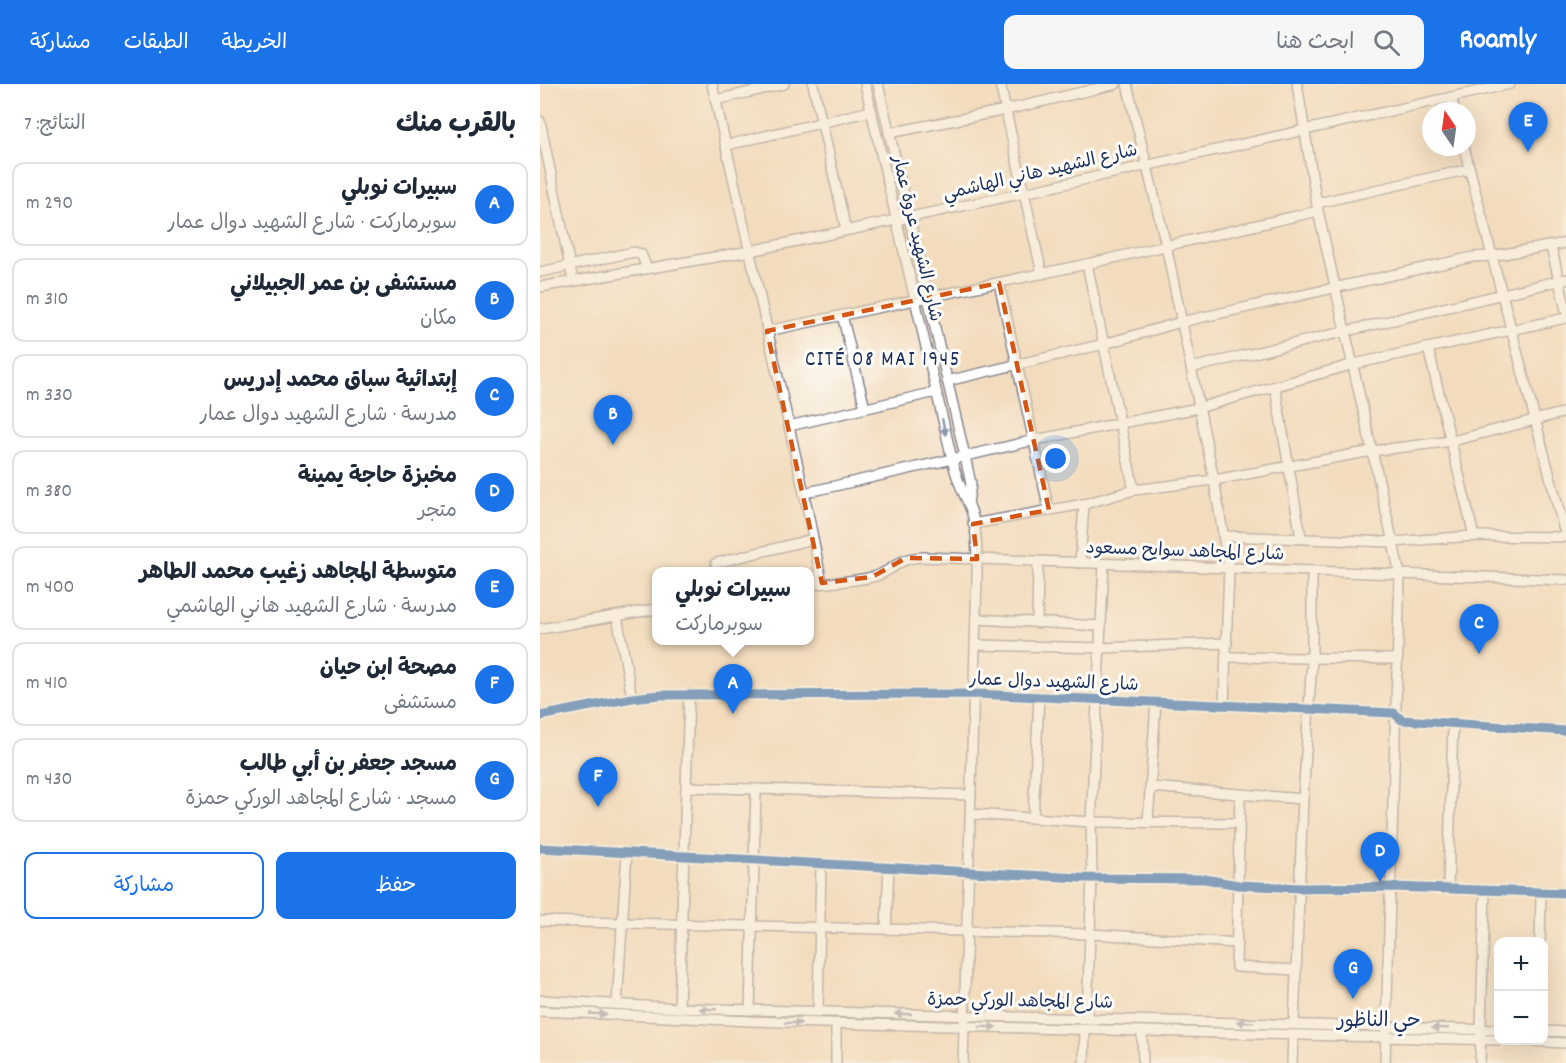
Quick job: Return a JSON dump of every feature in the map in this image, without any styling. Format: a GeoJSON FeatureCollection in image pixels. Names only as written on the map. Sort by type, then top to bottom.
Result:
{"type":"FeatureCollection","features":[{"type":"Feature","properties":{"kind":"street"},"geometry":{"type":"LineString","coordinates":[[712,84],[822,583]]}},
{"type":"Feature","properties":{"kind":"street"},"geometry":{"type":"LineString","coordinates":[[716,100],[763,86],[784,84]]}},
{"type":"Feature","properties":{"kind":"street"},"geometry":{"type":"LineString","coordinates":[[813,84],[846,230]]}},
{"type":"Feature","properties":{"kind":"street","name":"شارع الشهيد عروة عمار"},"geometry":{"type":"LineString","coordinates":[[865,84],[958,486],[968,503],[973,524],[977,559],[967,1015],[963,1063]]}},
{"type":"Feature","properties":{"kind":"street","name":"شارع الشهيد عروة عمار"},"geometry":{"type":"LineString","coordinates":[[878,84],[965,456],[971,484],[968,503]]}},
{"type":"Feature","properties":{"kind":"street"},"geometry":{"type":"LineString","coordinates":[[1000,84],[1042,274]]}},
{"type":"Feature","properties":{"kind":"street"},"geometry":{"type":"LineString","coordinates":[[889,133],[1006,110],[1116,84]]}},
{"type":"Feature","properties":{"kind":"street"},"geometry":{"type":"LineString","coordinates":[[1127,84],[1166,245],[1214,480],[1229,568],[1224,704]]}},
{"type":"Feature","properties":{"kind":"street"},"geometry":{"type":"LineString","coordinates":[[1297,84],[1303,130],[1318,207],[1400,574],[1385,1063]]}},
{"type":"Feature","properties":{"kind":"street","name":"شارع الشهيد هاني الهاشمي"},"geometry":{"type":"LineString","coordinates":[[540,287],[750,251],[1024,193],[1451,97],[1466,89],[1510,84]]}},
{"type":"Feature","properties":{"kind":"street"},"geometry":{"type":"LineString","coordinates":[[1451,97],[1452,102]]}},
{"type":"Feature","properties":{"kind":"street"},"geometry":{"type":"LineString","coordinates":[[727,145],[822,125],[871,111]]}},
{"type":"Feature","properties":{"kind":"street"},"geometry":{"type":"LineString","coordinates":[[540,121],[573,281]]}},
{"type":"Feature","properties":{"kind":"street"},"geometry":{"type":"LineString","coordinates":[[1223,536],[1392,542],[1474,536],[1566,537],[1561,506],[1535,420],[1466,156]]}},
{"type":"Feature","properties":{"kind":"street"},"geometry":{"type":"LineString","coordinates":[[767,331],[1087,264],[1470,169]]}},
{"type":"Feature","properties":{"kind":"street"},"geometry":{"type":"LineString","coordinates":[[947,381],[1104,344],[1181,322],[1336,287],[1473,257],[1566,243]]}},
{"type":"Feature","properties":{"kind":"street"},"geometry":{"type":"LineString","coordinates":[[1551,247],[1563,280],[1566,310]]}},
{"type":"Feature","properties":{"kind":"street"},"geometry":{"type":"LineString","coordinates":[[540,272],[634,252],[641,254],[647,268]]}},
{"type":"Feature","properties":{"kind":"street"},"geometry":{"type":"LineString","coordinates":[[1087,264],[1134,490]]}},
{"type":"Feature","properties":{"kind":"street"},"geometry":{"type":"LineString","coordinates":[[1191,368],[1563,280]]}},
{"type":"Feature","properties":{"kind":"street"},"geometry":{"type":"LineString","coordinates":[[999,283],[1019,365],[1049,510]]}},
{"type":"Feature","properties":{"kind":"street"},"geometry":{"type":"LineString","coordinates":[[842,315],[865,408]]}},
{"type":"Feature","properties":{"kind":"street"},"geometry":{"type":"LineString","coordinates":[[804,493],[1121,421],[1198,408],[1354,364],[1566,318]]}},
{"type":"Feature","properties":{"kind":"street"},"geometry":{"type":"LineString","coordinates":[[1428,348],[1474,536]]}},
{"type":"Feature","properties":{"kind":"street"},"geometry":{"type":"LineString","coordinates":[[1275,387],[1291,468],[1301,537]]}},
{"type":"Feature","properties":{"kind":"street"},"geometry":{"type":"LineString","coordinates":[[789,426],[936,392]]}},
{"type":"Feature","properties":{"kind":"street"},"geometry":{"type":"LineString","coordinates":[[973,524],[1084,504],[1134,490],[1291,468],[1372,451],[1452,441],[1566,412]]}},
{"type":"Feature","properties":{"kind":"street"},"geometry":{"type":"LineString","coordinates":[[1080,563],[1084,504]]}},
{"type":"Feature","properties":{"kind":"street"},"geometry":{"type":"LineString","coordinates":[[716,562],[813,540]]}},
{"type":"Feature","properties":{"kind":"street","name":"شارع المجاهد سوايح مسعود"},"geometry":{"type":"LineString","coordinates":[[814,584],[872,577],[884,573],[906,558],[1566,580]]}},
{"type":"Feature","properties":{"kind":"street"},"geometry":{"type":"LineString","coordinates":[[1037,624],[1038,562]]}},
{"type":"Feature","properties":{"kind":"street"},"geometry":{"type":"LineString","coordinates":[[1087,1018],[1092,876],[1091,822],[1104,564]]}},
{"type":"Feature","properties":{"kind":"street"},"geometry":{"type":"LineString","coordinates":[[1294,1023],[1303,799],[1312,660],[1312,572]]}},
{"type":"Feature","properties":{"kind":"street"},"geometry":{"type":"LineString","coordinates":[[540,629],[652,610]]}},
{"type":"Feature","properties":{"kind":"street"},"geometry":{"type":"LineString","coordinates":[[617,616],[632,698]]}},
{"type":"Feature","properties":{"kind":"street"},"geometry":{"type":"LineString","coordinates":[[976,619],[1101,626]]}},
{"type":"Feature","properties":{"kind":"street"},"geometry":{"type":"LineString","coordinates":[[975,645],[1101,648],[1227,643]]}},
{"type":"Feature","properties":{"kind":"street"},"geometry":{"type":"LineString","coordinates":[[1226,657],[1312,660],[1396,658]]}},
{"type":"Feature","properties":{"kind":"street"},"geometry":{"type":"LineString","coordinates":[[679,1008],[684,926],[689,694]]}},
{"type":"Feature","properties":{"kind":"street","name":"شارع الشهيد دوال عمار"},"geometry":{"type":"LineString","coordinates":[[540,716],[632,698],[689,694],[974,694],[1394,713],[1402,720],[1566,731]]}},
{"type":"Feature","properties":{"kind":"street"},"geometry":{"type":"LineString","coordinates":[[1033,818],[1039,697]]}},
{"type":"Feature","properties":{"kind":"street"},"geometry":{"type":"LineString","coordinates":[[1148,822],[1156,702]]}},
{"type":"Feature","properties":{"kind":"street"},"geometry":{"type":"LineString","coordinates":[[1448,889],[1453,723]]}},
{"type":"Feature","properties":{"kind":"street"},"geometry":{"type":"LineString","coordinates":[[686,788],[971,795]]}},
{"type":"Feature","properties":{"kind":"street"},"geometry":{"type":"LineString","coordinates":[[1150,788],[1303,799]]}},
{"type":"Feature","properties":{"kind":"street"},"geometry":{"type":"LineString","coordinates":[[750,1010],[756,789]]}},
{"type":"Feature","properties":{"kind":"street"},"geometry":{"type":"LineString","coordinates":[[1240,795],[1236,967],[1296,970]]}},
{"type":"Feature","properties":{"kind":"street"},"geometry":{"type":"LineString","coordinates":[[971,814],[1091,822],[1239,823]]}},
{"type":"Feature","properties":{"kind":"street"},"geometry":{"type":"LineString","coordinates":[[540,848],[969,872],[1205,879],[1238,885],[1300,888],[1391,887],[1566,893]]}},
{"type":"Feature","properties":{"kind":"street"},"geometry":{"type":"LineString","coordinates":[[617,1004],[627,852]]}},
{"type":"Feature","properties":{"kind":"street"},"geometry":{"type":"LineString","coordinates":[[818,1011],[821,863]]}},
{"type":"Feature","properties":{"kind":"street"},"geometry":{"type":"LineString","coordinates":[[886,929],[889,867]]}},
{"type":"Feature","properties":{"kind":"street"},"geometry":{"type":"LineString","coordinates":[[1480,1063],[1485,890]]}},
{"type":"Feature","properties":{"kind":"street"},"geometry":{"type":"LineString","coordinates":[[1540,937],[1541,892]]}},
{"type":"Feature","properties":{"kind":"street"},"geometry":{"type":"LineString","coordinates":[[540,921],[1090,934],[1237,943]]}},
{"type":"Feature","properties":{"kind":"street","name":"شارع المجاهد الوركي حمزة"},"geometry":{"type":"LineString","coordinates":[[540,1000],[679,1008],[1494,1030]]}},
{"type":"Feature","properties":{"kind":"street","name":"شارع المجاهد الوركي حمزة"},"geometry":{"type":"LineString","coordinates":[[540,1011],[837,1024],[1494,1040]]}},
{"type":"Feature","properties":{"kind":"street"},"geometry":{"type":"LineString","coordinates":[[836,1063],[837,1024]]}},
{"type":"Feature","properties":{"kind":"street"},"geometry":{"type":"LineString","coordinates":[[1084,1063],[1085,1030]]}},
{"type":"Feature","properties":{"kind":"street"},"geometry":{"type":"LineString","coordinates":[[1142,1031],[1143,1063]]}},
{"type":"Feature","properties":{"kind":"street"},"geometry":{"type":"LineString","coordinates":[[1548,1031],[1566,1032]]}},
{"type":"Feature","properties":{"kind":"street"},"geometry":{"type":"LineString","coordinates":[[1292,1063],[1293,1036]]}},
{"type":"Feature","properties":{"kind":"street"},"geometry":{"type":"LineString","coordinates":[[1548,1042],[1566,1042]]}},
{"type":"Feature","properties":{"kind":"highlighted area"},"geometry":{"type":"Polygon","coordinates":[[[999,283],[1049,510],[973,524],[977,559],[906,558],[872,577],[822,583],[767,331],[999,283]]]}},
{"type":"Feature","properties":{"kind":"cycle path"},"geometry":{"type":"LineString","coordinates":[[540,716],[632,698],[660,695],[974,694],[1394,713],[1402,720],[1566,731]]}},
{"type":"Feature","properties":{"kind":"cycle path"},"geometry":{"type":"LineString","coordinates":[[540,848],[1080,878],[1205,879],[1238,885],[1300,888],[1391,887],[1566,893]]}},
{"type":"Feature","properties":{"kind":"place","name":"متوسطة المجاهد زغيب محمد الطاهر"},"geometry":{"type":"Point","coordinates":[1528,152]}},
{"type":"Feature","properties":{"kind":"place","name":"مستشفى بن عمر الجبيلاني"},"geometry":{"type":"Point","coordinates":[613,445]}},
{"type":"Feature","properties":{"kind":"place","name":"إبتدائية سباق محمد إدريس"},"geometry":{"type":"Point","coordinates":[1479,654]}},
{"type":"Feature","properties":{"kind":"place","name":"سبيرات نوبلي"},"geometry":{"type":"Point","coordinates":[733,714]}},
{"type":"Feature","properties":{"kind":"place","name":"مصحة ابن حيان"},"geometry":{"type":"Point","coordinates":[598,807]}},
{"type":"Feature","properties":{"kind":"place","name":"مخبزة حاجة يمينة"},"geometry":{"type":"Point","coordinates":[1380,882]}},
{"type":"Feature","properties":{"kind":"place","name":"مسجد جعفر بن أبي طالب"},"geometry":{"type":"Point","coordinates":[1353,999]}},
{"type":"Feature","properties":{"kind":"district","name":"CITÉ 08 MAI 1945"},"geometry":{"type":"Point","coordinates":[883,358]}},
{"type":"Feature","properties":{"kind":"district","name":"حي الناظور"},"geometry":{"type":"Point","coordinates":[1379,1019]}}]}
